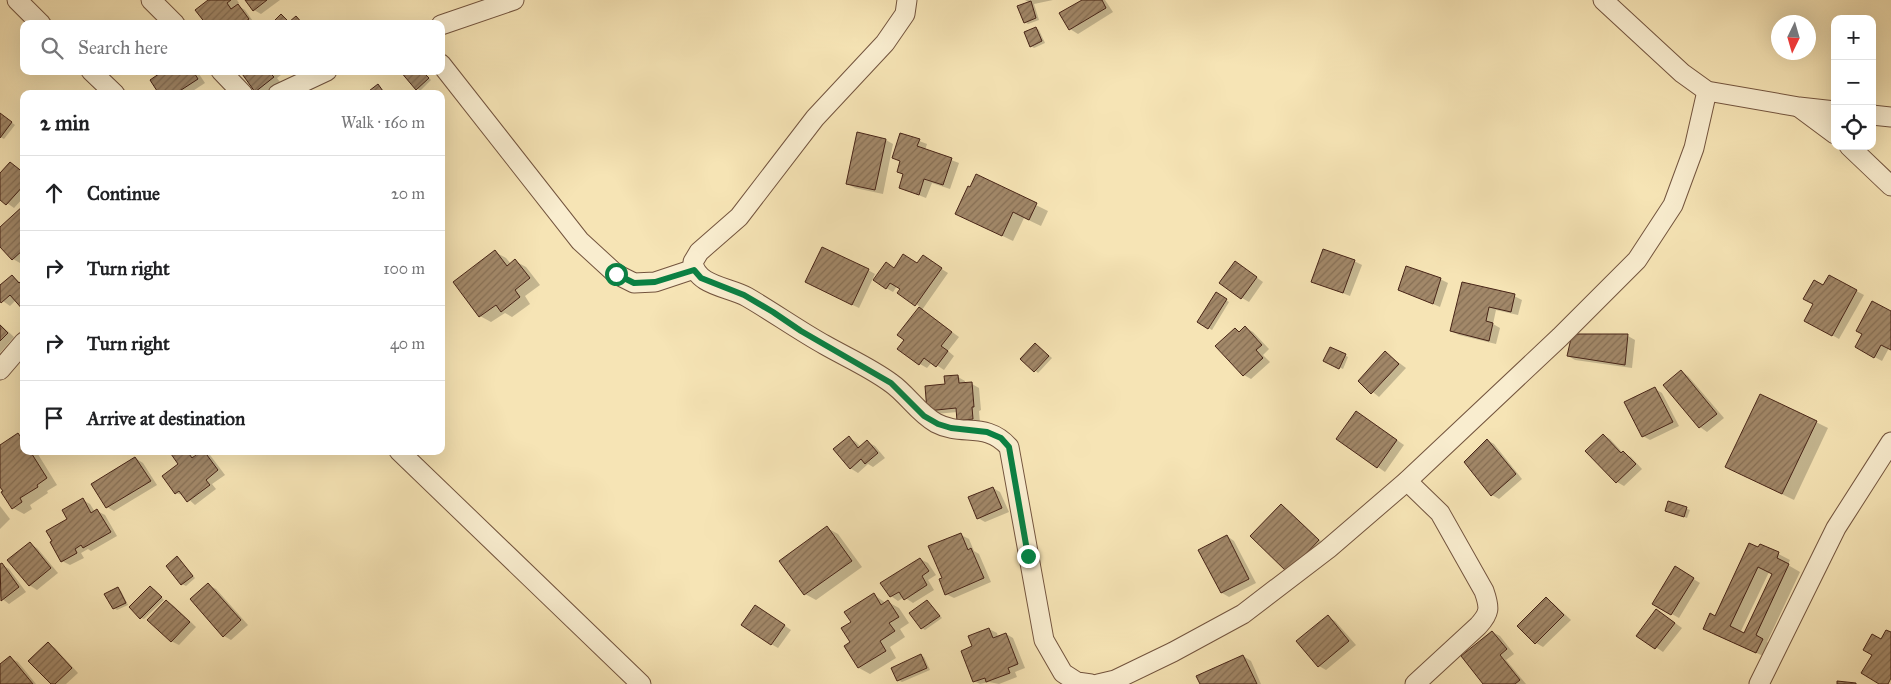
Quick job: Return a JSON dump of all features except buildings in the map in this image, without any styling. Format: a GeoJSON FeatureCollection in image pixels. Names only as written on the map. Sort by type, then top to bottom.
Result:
{"type":"FeatureCollection","features":[{"type":"Feature","properties":{"kind":"street"},"geometry":{"type":"LineString","coordinates":[[16,0],[37,20]]}},
{"type":"Feature","properties":{"kind":"street"},"geometry":{"type":"LineString","coordinates":[[150,0],[171,20]]}},
{"type":"Feature","properties":{"kind":"street"},"geometry":{"type":"LineString","coordinates":[[445,25],[514,0]]}},
{"type":"Feature","properties":{"kind":"street"},"geometry":{"type":"LineString","coordinates":[[907,0],[905,14],[885,44],[815,118],[739,217],[699,252],[693,262],[694,270],[701,278],[744,295],[801,331],[891,383],[924,416],[938,424],[951,428],[987,432],[1001,438],[1009,447],[1044,640],[1063,679],[1091,684]]}},
{"type":"Feature","properties":{"kind":"street"},"geometry":{"type":"LineString","coordinates":[[1603,0],[1682,73],[1707,91],[1831,111]]}},
{"type":"Feature","properties":{"kind":"street"},"geometry":{"type":"LineString","coordinates":[[445,69],[580,241],[616,274],[634,283],[655,282],[694,270]]}},
{"type":"Feature","properties":{"kind":"street"},"geometry":{"type":"LineString","coordinates":[[95,75],[111,90]]}},
{"type":"Feature","properties":{"kind":"street"},"geometry":{"type":"LineString","coordinates":[[225,75],[239,90]]}},
{"type":"Feature","properties":{"kind":"street"},"geometry":{"type":"LineString","coordinates":[[287,90],[318,75]]}},
{"type":"Feature","properties":{"kind":"street"},"geometry":{"type":"LineString","coordinates":[[1098,684],[1115,680],[1174,652],[1243,614],[1328,549],[1407,480],[1560,336],[1637,260],[1672,205],[1694,148],[1707,91]]}},
{"type":"Feature","properties":{"kind":"street"},"geometry":{"type":"LineString","coordinates":[[1799,107],[1831,131]]}},
{"type":"Feature","properties":{"kind":"street"},"geometry":{"type":"LineString","coordinates":[[1876,115],[1891,117]]}},
{"type":"Feature","properties":{"kind":"street"},"geometry":{"type":"LineString","coordinates":[[1853,150],[1891,186]]}},
{"type":"Feature","properties":{"kind":"street"},"geometry":{"type":"LineString","coordinates":[[0,370],[20,347]]}},
{"type":"Feature","properties":{"kind":"street"},"geometry":{"type":"LineString","coordinates":[[1759,684],[1836,528],[1891,442]]}},
{"type":"Feature","properties":{"kind":"street"},"geometry":{"type":"LineString","coordinates":[[403,455],[641,684]]}},
{"type":"Feature","properties":{"kind":"street"},"geometry":{"type":"LineString","coordinates":[[1407,480],[1440,513],[1484,591],[1488,603],[1488,615],[1415,684]]}},
{"type":"Feature","properties":{"kind":"route"},"geometry":{"type":"LineString","coordinates":[[616,274],[634,283],[655,282],[694,270],[701,278],[744,295],[801,331],[891,383],[924,416],[938,424],[951,428],[987,432],[1001,438],[1009,447],[1028,556]]}}]}
